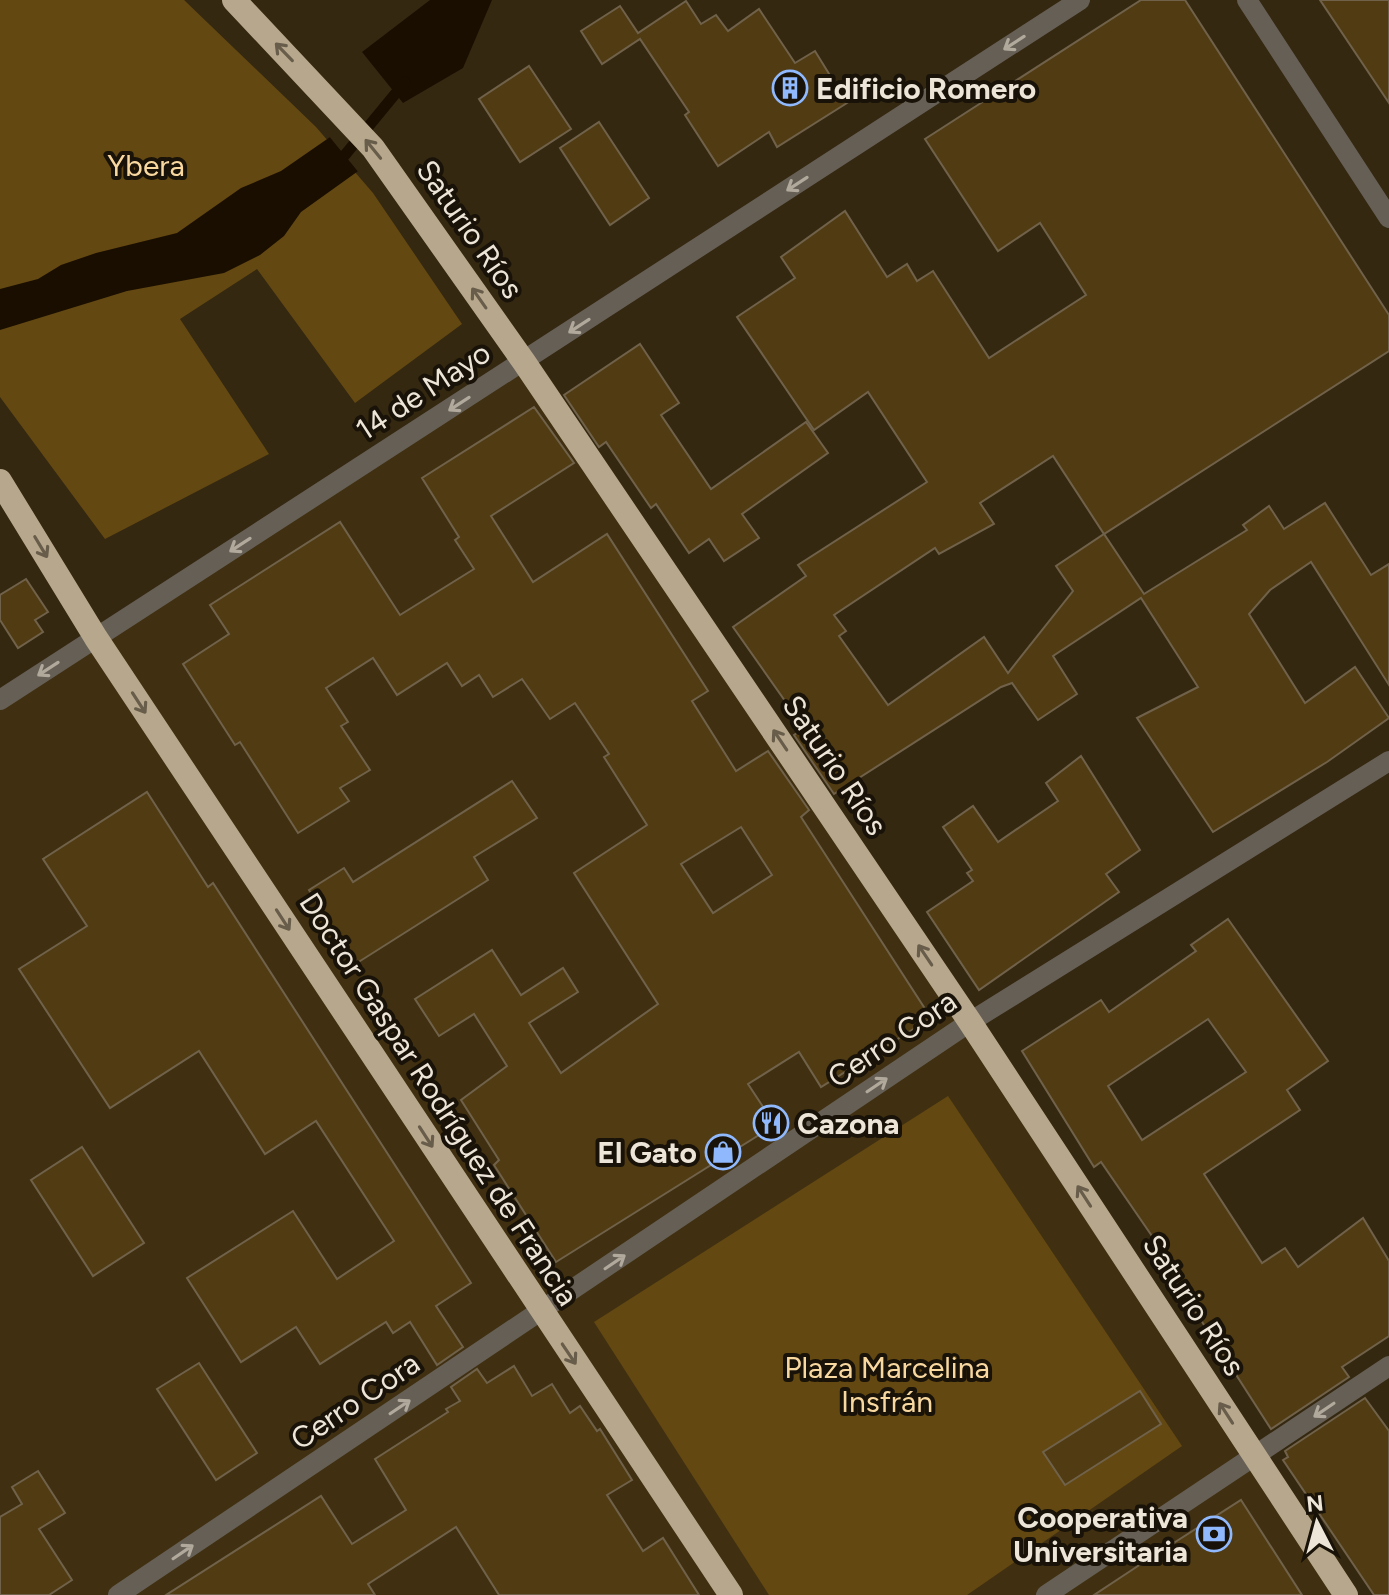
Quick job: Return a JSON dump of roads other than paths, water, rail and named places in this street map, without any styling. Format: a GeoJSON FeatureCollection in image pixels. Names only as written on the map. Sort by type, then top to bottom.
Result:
{"type":"FeatureCollection","features":[{"type":"Feature","properties":{"kind":"highway","name":"Saturio Ríos"},"geometry":{"type":"LineString","coordinates":[[234,0],[334,104],[408,197],[524,362],[970,1022],[1346,1595]]}},
{"type":"Feature","properties":{"kind":"highway","name":"Doctor Gaspar Rodríguez de Francia"},"geometry":{"type":"LineString","coordinates":[[0,481],[96,638],[731,1595]]}},
{"type":"Feature","properties":{"kind":"street","name":"14 de Mayo"},"geometry":{"type":"LineString","coordinates":[[0,700],[1080,0]]}},
{"type":"Feature","properties":{"kind":"street"},"geometry":{"type":"LineString","coordinates":[[1247,0],[1389,218]]}},
{"type":"Feature","properties":{"kind":"street","name":"Cerro Cora"},"geometry":{"type":"LineString","coordinates":[[118,1595],[970,1022],[1389,761]]}},
{"type":"Feature","properties":{"kind":"street"},"geometry":{"type":"LineString","coordinates":[[1046,1595],[1389,1366]]}},
{"type":"Feature","properties":{"kind":"waterway"},"geometry":{"type":"LineString","coordinates":[[340,161],[405,82]]}},
{"type":"Feature","properties":{"kind":"place","name":"Edificio Romero"},"geometry":{"type":"Point","coordinates":[790,88]}},
{"type":"Feature","properties":{"kind":"place","name":"Cazona"},"geometry":{"type":"Point","coordinates":[771,1123]}},
{"type":"Feature","properties":{"kind":"place","name":"El Gato"},"geometry":{"type":"Point","coordinates":[723,1152]}},
{"type":"Feature","properties":{"kind":"place","name":"Cooperativa Universitaria"},"geometry":{"type":"Point","coordinates":[1214,1534]}},
{"type":"Feature","properties":{"kind":"park label","name":"Ybera"},"geometry":{"type":"Point","coordinates":[146,165]}},
{"type":"Feature","properties":{"kind":"park label","name":"Plaza Marcelina Insfrán"},"geometry":{"type":"Point","coordinates":[887,1384]}}]}
